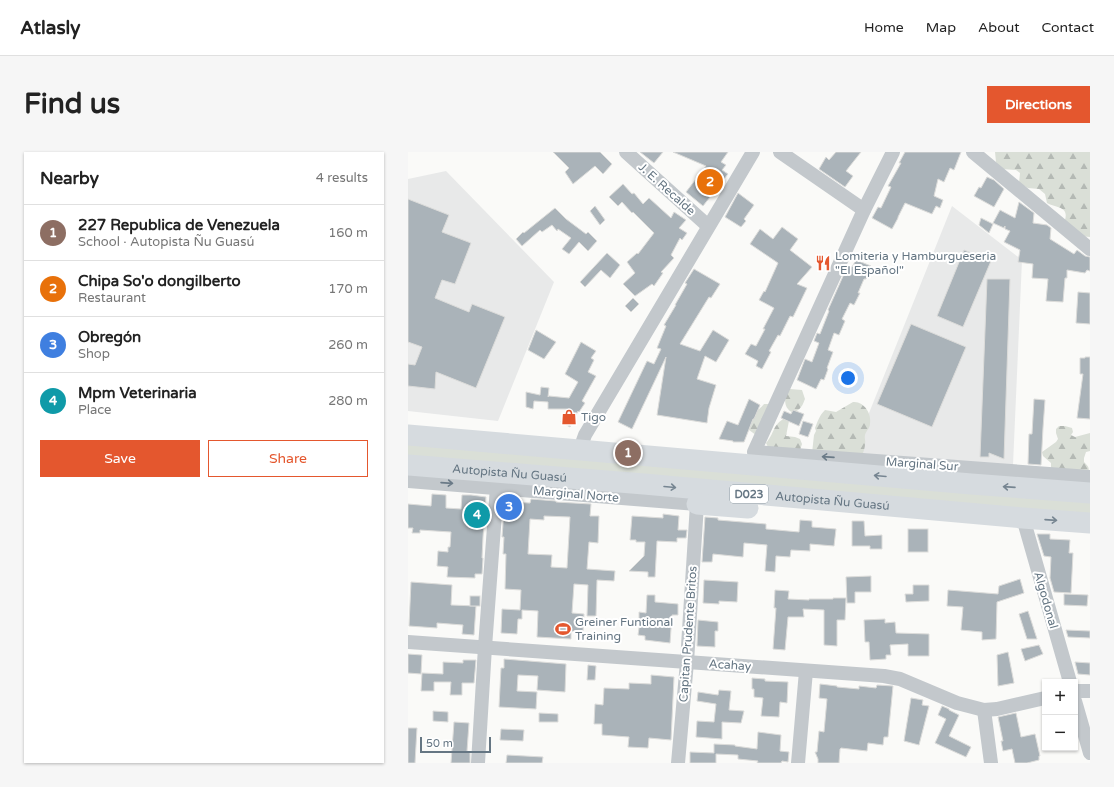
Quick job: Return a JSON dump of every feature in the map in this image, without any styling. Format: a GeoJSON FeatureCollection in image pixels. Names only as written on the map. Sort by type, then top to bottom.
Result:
{"type":"FeatureCollection","features":[{"type":"Feature","properties":{"kind":"highway"},"geometry":{"type":"LineString","coordinates":[[408,423],[511,432],[577,449]]}},
{"type":"Feature","properties":{"kind":"highway"},"geometry":{"type":"LineString","coordinates":[[408,435],[1090,493]]}},
{"type":"Feature","properties":{"kind":"highway"},"geometry":{"type":"LineString","coordinates":[[608,452],[668,445],[754,452]]}},
{"type":"Feature","properties":{"kind":"highway","name":"Autopista Ñu Guasú"},"geometry":{"type":"LineString","coordinates":[[408,465],[1090,523]]}},
{"type":"Feature","properties":{"kind":"highway"},"geometry":{"type":"LineString","coordinates":[[497,487],[518,481],[644,484]]}},
{"type":"Feature","properties":{"kind":"highway"},"geometry":{"type":"LineString","coordinates":[[697,504],[952,523],[994,515]]}},
{"type":"Feature","properties":{"kind":"street","name":"J. E. Recalde"},"geometry":{"type":"LineString","coordinates":[[626,152],[708,226]]}},
{"type":"Feature","properties":{"kind":"street"},"geometry":{"type":"LineString","coordinates":[[577,449],[753,152]]}},
{"type":"Feature","properties":{"kind":"street"},"geometry":{"type":"LineString","coordinates":[[780,152],[864,210]]}},
{"type":"Feature","properties":{"kind":"street"},"geometry":{"type":"LineString","coordinates":[[754,452],[864,210],[893,152]]}},
{"type":"Feature","properties":{"kind":"street"},"geometry":{"type":"LineString","coordinates":[[973,152],[1090,249]]}},
{"type":"Feature","properties":{"kind":"street","name":"Marginal Sur"},"geometry":{"type":"LineString","coordinates":[[754,452],[1090,477]]}},
{"type":"Feature","properties":{"kind":"street","name":"Marginal Norte"},"geometry":{"type":"LineString","coordinates":[[408,481],[697,504]]}},
{"type":"Feature","properties":{"kind":"street"},"geometry":{"type":"LineString","coordinates":[[478,763],[497,487]]}},
{"type":"Feature","properties":{"kind":"street","name":"Capitan Prudente Britos"},"geometry":{"type":"LineString","coordinates":[[678,763],[687,662],[697,504]]}},
{"type":"Feature","properties":{"kind":"street","name":"Algodonal"},"geometry":{"type":"LineString","coordinates":[[1023,518],[1069,679]]}},
{"type":"Feature","properties":{"kind":"street","name":"Acahay"},"geometry":{"type":"LineString","coordinates":[[408,642],[884,676],[900,679],[957,703],[984,710],[998,709],[1042,699]]}},
{"type":"Feature","properties":{"kind":"street"},"geometry":{"type":"LineString","coordinates":[[798,763],[806,671]]}},
{"type":"Feature","properties":{"kind":"street"},"geometry":{"type":"LineString","coordinates":[[1078,690],[1090,691]]}},
{"type":"Feature","properties":{"kind":"street"},"geometry":{"type":"LineString","coordinates":[[984,710],[991,763]]}},
{"type":"Feature","properties":{"kind":"street"},"geometry":{"type":"LineString","coordinates":[[1078,711],[1090,753]]}},
{"type":"Feature","properties":{"kind":"shaded area"},"geometry":{"type":"Polygon","coordinates":[[[446,171],[554,282],[498,421],[408,411],[408,179],[446,171]]]}},
{"type":"Feature","properties":{"kind":"shaded area"},"geometry":{"type":"Polygon","coordinates":[[[952,206],[1022,260],[1013,465],[853,453],[952,206]]]}},
{"type":"Feature","properties":{"kind":"green space"},"geometry":{"type":"Polygon","coordinates":[[[995,152],[1090,152],[1090,237],[1080,236],[1065,220],[1065,212],[1061,208],[1047,203],[1045,194],[1039,189],[1028,188],[1019,183],[1020,173],[1016,170],[1001,169],[996,162],[995,152]]]}},
{"type":"Feature","properties":{"kind":"green space"},"geometry":{"type":"Polygon","coordinates":[[[790,389],[802,390],[805,399],[800,409],[794,412],[789,411],[785,403],[785,397],[790,389]]]}},
{"type":"Feature","properties":{"kind":"green space"},"geometry":{"type":"Polygon","coordinates":[[[853,402],[857,402],[864,406],[870,416],[870,425],[865,435],[865,447],[863,453],[812,453],[814,435],[816,431],[815,428],[823,412],[825,410],[836,412],[853,402]]]}},
{"type":"Feature","properties":{"kind":"green space"},"geometry":{"type":"Polygon","coordinates":[[[764,404],[772,405],[760,438],[749,430],[754,414],[764,404]]]}},
{"type":"Feature","properties":{"kind":"green space"},"geometry":{"type":"Polygon","coordinates":[[[785,418],[789,421],[786,436],[800,439],[802,444],[800,450],[768,447],[766,443],[778,423],[785,418]]]}},
{"type":"Feature","properties":{"kind":"green space"},"geometry":{"type":"Polygon","coordinates":[[[1059,426],[1072,428],[1073,432],[1071,435],[1075,437],[1090,433],[1090,451],[1086,452],[1084,458],[1084,462],[1088,468],[1087,475],[1051,469],[1051,463],[1043,456],[1042,452],[1058,439],[1056,429],[1059,426]]]}},
{"type":"Feature","properties":{"kind":"green space"},"geometry":{"type":"Polygon","coordinates":[[[408,441],[1090,497],[1090,514],[408,458],[408,441]]]}},
{"type":"Feature","properties":{"kind":"building"},"geometry":{"type":"Polygon","coordinates":[[[553,152],[600,152],[612,164],[603,174],[595,166],[573,184],[565,172],[569,168],[553,152]]]}},
{"type":"Feature","properties":{"kind":"building"},"geometry":{"type":"Polygon","coordinates":[[[640,152],[663,152],[654,163],[640,152]]]}},
{"type":"Feature","properties":{"kind":"building"},"geometry":{"type":"Polygon","coordinates":[[[673,152],[728,152],[721,162],[726,165],[722,170],[728,174],[708,196],[710,197],[703,206],[686,192],[706,166],[673,152]]]}},
{"type":"Feature","properties":{"kind":"building"},"geometry":{"type":"Polygon","coordinates":[[[836,152],[861,152],[846,171],[853,176],[845,187],[819,169],[826,157],[829,160],[836,152]]]}},
{"type":"Feature","properties":{"kind":"building"},"geometry":{"type":"Polygon","coordinates":[[[905,152],[961,152],[954,170],[950,168],[944,182],[938,179],[934,196],[943,200],[940,208],[936,206],[932,214],[905,203],[892,229],[872,218],[878,207],[881,208],[891,187],[888,186],[901,163],[899,163],[905,152]]]}},
{"type":"Feature","properties":{"kind":"building"},"geometry":{"type":"Polygon","coordinates":[[[987,177],[994,180],[1004,189],[994,207],[974,196],[979,187],[981,188],[987,177]]]}},
{"type":"Feature","properties":{"kind":"building"},"geometry":{"type":"Polygon","coordinates":[[[623,184],[632,194],[634,193],[643,204],[649,198],[671,218],[674,212],[686,220],[679,228],[687,233],[682,240],[680,238],[671,255],[674,258],[661,272],[663,273],[654,286],[652,284],[635,296],[623,284],[635,273],[627,262],[637,253],[638,254],[654,233],[622,202],[618,206],[609,197],[623,184]]]}},
{"type":"Feature","properties":{"kind":"building"},"geometry":{"type":"Polygon","coordinates":[[[738,193],[754,205],[744,219],[746,221],[741,227],[725,217],[738,193]]]}},
{"type":"Feature","properties":{"kind":"building"},"geometry":{"type":"Polygon","coordinates":[[[408,199],[449,215],[442,232],[471,243],[455,284],[442,280],[435,298],[469,312],[472,304],[505,317],[476,388],[436,372],[435,389],[408,386],[408,364],[415,365],[422,347],[408,342],[408,199]]]}},
{"type":"Feature","properties":{"kind":"building"},"geometry":{"type":"Polygon","coordinates":[[[1019,202],[1034,213],[1033,223],[1047,225],[1051,228],[1050,239],[1074,254],[1077,250],[1085,256],[1090,257],[1090,271],[1087,270],[1085,273],[1067,270],[1063,302],[1046,301],[1048,279],[1032,278],[1033,264],[1018,262],[1020,250],[1004,242],[1010,231],[1005,229],[1005,226],[1004,228],[993,223],[1000,210],[1015,218],[1019,202]]]}},
{"type":"Feature","properties":{"kind":"building"},"geometry":{"type":"Polygon","coordinates":[[[595,206],[605,220],[600,225],[590,211],[595,206]]]}},
{"type":"Feature","properties":{"kind":"building"},"geometry":{"type":"Polygon","coordinates":[[[555,208],[566,219],[586,234],[588,232],[597,241],[588,251],[579,242],[569,254],[562,249],[571,238],[558,229],[557,231],[552,225],[542,232],[540,230],[522,246],[516,239],[555,208]]]}},
{"type":"Feature","properties":{"kind":"building"},"geometry":{"type":"Polygon","coordinates":[[[981,218],[993,224],[989,233],[979,225],[981,218]]]}},
{"type":"Feature","properties":{"kind":"building"},"geometry":{"type":"Polygon","coordinates":[[[782,227],[798,239],[790,250],[812,267],[797,284],[807,288],[793,317],[790,316],[780,336],[778,335],[769,351],[771,352],[762,369],[756,366],[758,361],[745,354],[751,344],[756,346],[774,308],[759,300],[764,291],[765,292],[778,263],[750,244],[760,229],[773,239],[782,227]]]}},
{"type":"Feature","properties":{"kind":"building"},"geometry":{"type":"Polygon","coordinates":[[[964,250],[991,261],[963,327],[937,316],[964,250]]]}},
{"type":"Feature","properties":{"kind":"building"},"geometry":{"type":"Polygon","coordinates":[[[607,253],[620,265],[610,278],[601,270],[585,287],[580,282],[607,253]]]}},
{"type":"Feature","properties":{"kind":"building"},"geometry":{"type":"Polygon","coordinates":[[[856,260],[871,266],[866,279],[864,279],[858,293],[860,293],[854,305],[850,303],[842,319],[845,321],[839,335],[834,333],[828,350],[833,352],[827,368],[828,369],[824,380],[821,379],[816,389],[797,380],[805,359],[812,362],[819,343],[814,341],[817,333],[820,334],[829,311],[828,310],[848,265],[852,267],[856,260]]]}},
{"type":"Feature","properties":{"kind":"building"},"geometry":{"type":"Polygon","coordinates":[[[694,269],[720,284],[711,298],[709,297],[680,344],[700,351],[713,330],[729,340],[716,362],[705,356],[697,379],[716,385],[709,408],[707,423],[657,415],[666,357],[632,429],[618,422],[647,361],[654,364],[661,349],[657,348],[666,326],[664,325],[687,284],[685,283],[694,269]]]}},
{"type":"Feature","properties":{"kind":"building"},"geometry":{"type":"Polygon","coordinates":[[[987,279],[1010,279],[1004,459],[989,453],[989,457],[980,457],[987,279]]]}},
{"type":"Feature","properties":{"kind":"building"},"geometry":{"type":"Polygon","coordinates":[[[1078,292],[1090,293],[1090,324],[1076,323],[1078,292]]]}},
{"type":"Feature","properties":{"kind":"building"},"geometry":{"type":"Polygon","coordinates":[[[633,298],[639,304],[631,312],[625,306],[633,298]]]}},
{"type":"Feature","properties":{"kind":"building"},"geometry":{"type":"Polygon","coordinates":[[[911,324],[966,347],[932,427],[877,404],[911,324]]]}},
{"type":"Feature","properties":{"kind":"building"},"geometry":{"type":"Polygon","coordinates":[[[536,330],[556,342],[544,359],[528,350],[536,330]]]}},
{"type":"Feature","properties":{"kind":"building"},"geometry":{"type":"Polygon","coordinates":[[[581,342],[596,351],[591,358],[594,360],[588,372],[596,376],[582,401],[585,403],[579,412],[578,411],[570,427],[561,422],[567,409],[548,409],[548,402],[534,401],[533,409],[526,407],[526,392],[540,395],[541,387],[549,388],[548,397],[569,398],[578,382],[565,374],[581,342]]]}},
{"type":"Feature","properties":{"kind":"building"},"geometry":{"type":"Polygon","coordinates":[[[1090,357],[1090,419],[1077,418],[1083,374],[1080,374],[1080,358],[1090,357]]]}},
{"type":"Feature","properties":{"kind":"building"},"geometry":{"type":"Polygon","coordinates":[[[749,399],[760,405],[744,442],[733,442],[719,439],[727,421],[738,425],[749,399]]]}},
{"type":"Feature","properties":{"kind":"building"},"geometry":{"type":"Polygon","coordinates":[[[1034,399],[1045,400],[1041,465],[1028,464],[1029,434],[1032,434],[1034,399]]]}},
{"type":"Feature","properties":{"kind":"building"},"geometry":{"type":"Polygon","coordinates":[[[793,410],[804,414],[799,426],[781,418],[784,411],[791,414],[793,410]]]}},
{"type":"Feature","properties":{"kind":"building"},"geometry":{"type":"Polygon","coordinates":[[[803,421],[813,424],[808,437],[799,434],[803,421]]]}},
{"type":"Feature","properties":{"kind":"building"},"geometry":{"type":"Polygon","coordinates":[[[432,494],[446,495],[446,508],[461,509],[462,495],[486,497],[482,574],[475,574],[475,578],[447,577],[448,567],[437,566],[438,551],[448,552],[448,547],[450,547],[451,532],[420,530],[420,533],[412,533],[413,528],[408,528],[408,504],[431,506],[432,494]]]}},
{"type":"Feature","properties":{"kind":"building"},"geometry":{"type":"Polygon","coordinates":[[[505,497],[514,498],[514,502],[530,503],[531,499],[591,504],[590,516],[599,516],[598,543],[589,542],[587,569],[615,571],[614,581],[597,580],[596,616],[587,616],[588,585],[574,584],[572,613],[584,614],[583,632],[571,631],[571,639],[537,637],[538,611],[522,610],[522,619],[518,619],[517,634],[501,633],[502,609],[520,610],[521,590],[505,589],[506,554],[503,554],[504,537],[502,537],[505,497]],[[544,516],[544,520],[530,519],[528,554],[552,555],[551,567],[567,568],[570,517],[544,516]]]}},
{"type":"Feature","properties":{"kind":"building"},"geometry":{"type":"Polygon","coordinates":[[[663,514],[679,516],[678,530],[687,530],[686,538],[677,538],[677,542],[657,541],[655,577],[648,577],[648,572],[629,571],[644,556],[645,542],[630,540],[632,516],[663,518],[663,514]]]}},
{"type":"Feature","properties":{"kind":"building"},"geometry":{"type":"Polygon","coordinates":[[[705,517],[718,518],[718,520],[766,524],[766,529],[799,532],[800,520],[812,521],[812,527],[836,529],[834,546],[810,544],[810,551],[791,550],[790,557],[776,556],[775,572],[765,571],[767,545],[744,543],[743,557],[713,554],[712,562],[702,562],[705,517]]]}},
{"type":"Feature","properties":{"kind":"building"},"geometry":{"type":"Polygon","coordinates":[[[852,521],[864,521],[865,536],[882,535],[882,549],[870,549],[870,546],[852,546],[852,521]]]}},
{"type":"Feature","properties":{"kind":"building"},"geometry":{"type":"Polygon","coordinates":[[[908,529],[928,529],[928,552],[908,552],[908,529]]]}},
{"type":"Feature","properties":{"kind":"building"},"geometry":{"type":"Polygon","coordinates":[[[1037,534],[1050,534],[1050,539],[1070,540],[1069,553],[1073,553],[1071,593],[1054,592],[1050,578],[1051,557],[1044,556],[1037,534]]]}},
{"type":"Feature","properties":{"kind":"building"},"geometry":{"type":"Polygon","coordinates":[[[871,576],[871,592],[855,592],[855,603],[847,603],[846,577],[871,576]]]}},
{"type":"Feature","properties":{"kind":"building"},"geometry":{"type":"Polygon","coordinates":[[[1020,579],[1024,593],[997,602],[996,639],[982,640],[982,632],[961,630],[963,607],[947,606],[948,590],[998,594],[999,586],[1020,579]]]}},
{"type":"Feature","properties":{"kind":"building"},"geometry":{"type":"Polygon","coordinates":[[[704,580],[738,582],[737,602],[719,601],[719,604],[703,603],[704,580]]]}},
{"type":"Feature","properties":{"kind":"building"},"geometry":{"type":"Polygon","coordinates":[[[411,582],[452,585],[451,605],[476,606],[474,635],[462,634],[463,625],[437,623],[437,628],[409,626],[411,582]]]}},
{"type":"Feature","properties":{"kind":"building"},"geometry":{"type":"Polygon","coordinates":[[[913,585],[929,585],[929,601],[906,602],[905,594],[913,594],[913,585]]]}},
{"type":"Feature","properties":{"kind":"building"},"geometry":{"type":"Polygon","coordinates":[[[775,590],[789,591],[788,599],[809,600],[846,598],[845,620],[837,620],[837,646],[824,645],[824,610],[803,609],[804,617],[788,617],[785,650],[773,649],[776,608],[774,608],[775,590]]]}},
{"type":"Feature","properties":{"kind":"building"},"geometry":{"type":"Polygon","coordinates":[[[1064,594],[1088,595],[1087,606],[1064,605],[1064,594]]]}},
{"type":"Feature","properties":{"kind":"building"},"geometry":{"type":"Polygon","coordinates":[[[647,595],[655,595],[655,602],[678,604],[678,615],[672,615],[670,643],[645,640],[645,636],[638,635],[640,621],[639,612],[646,613],[647,595]]]}},
{"type":"Feature","properties":{"kind":"building"},"geometry":{"type":"Polygon","coordinates":[[[470,596],[480,596],[480,606],[470,606],[470,596]]]}},
{"type":"Feature","properties":{"kind":"building"},"geometry":{"type":"Polygon","coordinates":[[[1028,611],[1037,639],[1027,639],[1019,614],[1028,611]]]}},
{"type":"Feature","properties":{"kind":"building"},"geometry":{"type":"Polygon","coordinates":[[[885,619],[885,623],[895,622],[896,633],[929,634],[929,656],[908,656],[908,644],[890,645],[891,655],[886,655],[886,659],[870,660],[869,642],[865,642],[864,620],[885,619]]]}},
{"type":"Feature","properties":{"kind":"building"},"geometry":{"type":"Polygon","coordinates":[[[698,620],[718,622],[718,631],[715,631],[715,647],[697,646],[698,620]]]}},
{"type":"Feature","properties":{"kind":"building"},"geometry":{"type":"Polygon","coordinates":[[[1066,630],[1090,631],[1090,638],[1068,637],[1066,630]]]}},
{"type":"Feature","properties":{"kind":"building"},"geometry":{"type":"Polygon","coordinates":[[[1039,645],[1043,654],[1025,661],[1021,649],[1039,645]]]}},
{"type":"Feature","properties":{"kind":"building"},"geometry":{"type":"Polygon","coordinates":[[[1008,652],[1014,683],[998,686],[997,655],[1008,652]]]}},
{"type":"Feature","properties":{"kind":"building"},"geometry":{"type":"Polygon","coordinates":[[[408,654],[422,655],[421,674],[408,673],[408,654]]]}},
{"type":"Feature","properties":{"kind":"building"},"geometry":{"type":"Polygon","coordinates":[[[504,659],[566,664],[565,692],[537,690],[538,676],[518,675],[517,691],[537,692],[536,709],[499,707],[501,668],[504,668],[504,659]]]}},
{"type":"Feature","properties":{"kind":"building"},"geometry":{"type":"Polygon","coordinates":[[[463,660],[476,660],[474,683],[462,683],[462,695],[450,695],[451,682],[434,682],[434,691],[421,691],[422,673],[443,674],[443,662],[463,663],[463,660]]]}},
{"type":"Feature","properties":{"kind":"building"},"geometry":{"type":"Polygon","coordinates":[[[1075,662],[1090,663],[1090,675],[1078,674],[1075,662]]]}},
{"type":"Feature","properties":{"kind":"building"},"geometry":{"type":"Polygon","coordinates":[[[588,665],[596,666],[595,680],[587,680],[588,665]]]}},
{"type":"Feature","properties":{"kind":"building"},"geometry":{"type":"Polygon","coordinates":[[[651,675],[674,677],[671,740],[649,738],[648,748],[628,747],[629,737],[602,735],[602,724],[594,724],[595,704],[603,705],[604,688],[629,689],[629,683],[651,684],[651,675]]]}},
{"type":"Feature","properties":{"kind":"building"},"geometry":{"type":"Polygon","coordinates":[[[752,678],[765,679],[765,681],[788,682],[787,703],[780,702],[779,717],[761,716],[763,698],[754,697],[752,678]]]}},
{"type":"Feature","properties":{"kind":"building"},"geometry":{"type":"Polygon","coordinates":[[[820,684],[859,689],[859,686],[876,688],[877,685],[893,686],[888,737],[884,737],[883,745],[868,743],[867,751],[841,748],[839,763],[818,763],[815,752],[817,752],[819,731],[824,732],[827,699],[819,698],[820,684]]]}},
{"type":"Feature","properties":{"kind":"building"},"geometry":{"type":"Polygon","coordinates":[[[719,690],[731,691],[729,710],[744,711],[741,723],[722,722],[722,739],[696,737],[697,721],[714,722],[716,704],[697,701],[698,692],[718,695],[719,690]]]}},
{"type":"Feature","properties":{"kind":"building"},"geometry":{"type":"Polygon","coordinates":[[[911,698],[923,700],[922,705],[929,706],[919,745],[904,741],[911,698]]]}},
{"type":"Feature","properties":{"kind":"building"},"geometry":{"type":"Polygon","coordinates":[[[942,706],[959,715],[949,736],[971,747],[966,757],[935,743],[946,719],[938,715],[942,706]]]}},
{"type":"Feature","properties":{"kind":"building"},"geometry":{"type":"Polygon","coordinates":[[[433,711],[448,712],[448,722],[433,721],[433,711]]]}},
{"type":"Feature","properties":{"kind":"building"},"geometry":{"type":"Polygon","coordinates":[[[539,713],[558,714],[558,722],[539,722],[539,713]]]}},
{"type":"Feature","properties":{"kind":"building"},"geometry":{"type":"Polygon","coordinates":[[[1016,713],[1021,737],[1035,734],[1040,756],[1039,760],[1027,763],[1015,763],[1012,749],[1003,751],[1001,741],[1003,741],[998,717],[1016,713]]]}},
{"type":"Feature","properties":{"kind":"building"},"geometry":{"type":"Polygon","coordinates":[[[454,722],[469,723],[467,751],[470,752],[470,763],[451,763],[454,722]]]}},
{"type":"Feature","properties":{"kind":"building"},"geometry":{"type":"Polygon","coordinates":[[[408,728],[417,728],[415,763],[408,763],[408,728]]]}},
{"type":"Feature","properties":{"kind":"building"},"geometry":{"type":"Polygon","coordinates":[[[501,729],[524,730],[523,741],[500,740],[501,729]]]}},
{"type":"Feature","properties":{"kind":"building"},"geometry":{"type":"Polygon","coordinates":[[[758,732],[781,735],[780,751],[789,752],[788,762],[757,763],[758,761],[738,759],[738,755],[716,754],[716,763],[690,763],[690,752],[714,753],[714,744],[735,745],[757,749],[758,732]]]}},
{"type":"Feature","properties":{"kind":"building"},"geometry":{"type":"Polygon","coordinates":[[[507,755],[543,757],[542,763],[506,763],[507,755]]]}},
{"type":"Feature","properties":{"kind":"place","name":"Chipa So'o dongilberto"},"geometry":{"type":"Point","coordinates":[710,182]}},
{"type":"Feature","properties":{"kind":"place","name":"Lomiteria y Hamburgueseria \"El Español\""},"geometry":{"type":"Point","coordinates":[823,263]}},
{"type":"Feature","properties":{"kind":"place","name":"Tigo"},"geometry":{"type":"Point","coordinates":[569,417]}},
{"type":"Feature","properties":{"kind":"place","name":"227 Republica de Venezuela"},"geometry":{"type":"Point","coordinates":[628,453]}},
{"type":"Feature","properties":{"kind":"place","name":"Obregón"},"geometry":{"type":"Point","coordinates":[509,507]}},
{"type":"Feature","properties":{"kind":"place","name":"Mpm Veterinaria"},"geometry":{"type":"Point","coordinates":[477,515]}},
{"type":"Feature","properties":{"kind":"place","name":"Greiner Funtional Training"},"geometry":{"type":"Point","coordinates":[563,629]}}]}
